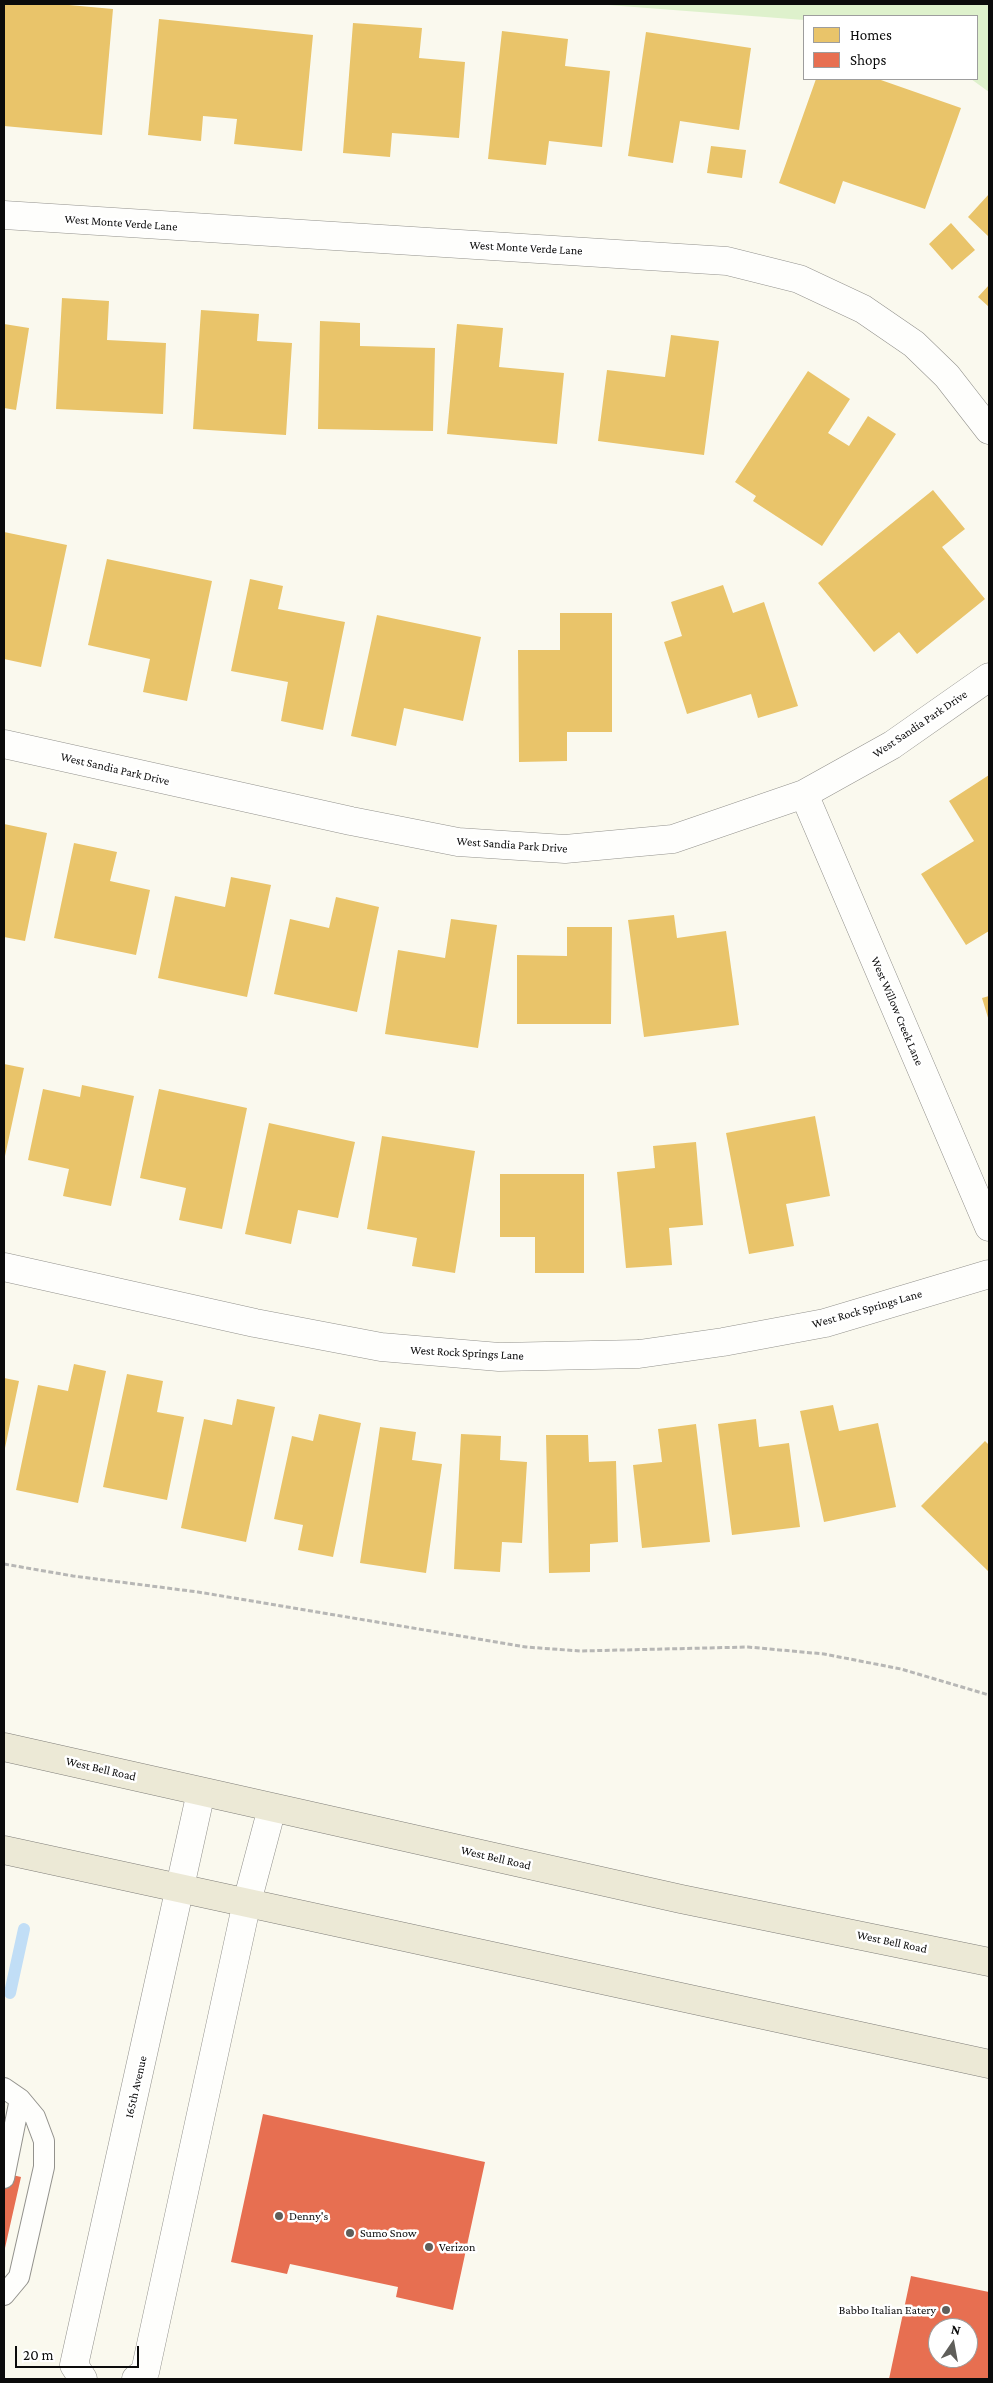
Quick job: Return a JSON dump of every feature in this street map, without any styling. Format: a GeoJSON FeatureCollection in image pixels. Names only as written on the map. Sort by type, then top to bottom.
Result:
{"type":"FeatureCollection","features":[{"type":"Feature","properties":{"kind":"main road","name":"West Bell Road"},"geometry":{"type":"LineString","coordinates":[[4,1747],[681,1899],[989,1962]]}},
{"type":"Feature","properties":{"kind":"main road"},"geometry":{"type":"LineString","coordinates":[[4,1850],[989,2064]]}},
{"type":"Feature","properties":{"kind":"street","name":"West Monte Verde Lane"},"geometry":{"type":"LineString","coordinates":[[4,215],[727,261],[799,279],[863,309],[914,344],[947,376],[989,430]]}},
{"type":"Feature","properties":{"kind":"street","name":"West Sandia Park Drive"},"geometry":{"type":"LineString","coordinates":[[4,744],[350,821],[458,842],[566,849],[674,839],[804,794],[892,745],[989,677]]}},
{"type":"Feature","properties":{"kind":"street","name":"West Willow Creek Lane"},"geometry":{"type":"LineString","coordinates":[[804,794],[989,1227]]}},
{"type":"Feature","properties":{"kind":"street","name":"West Rock Springs Lane"},"geometry":{"type":"LineString","coordinates":[[4,1267],[254,1323],[381,1347],[499,1357],[639,1354],[723,1342],[825,1323],[989,1274]]}},
{"type":"Feature","properties":{"kind":"street","name":"165th Avenue"},"geometry":{"type":"LineString","coordinates":[[83,2379],[74,2364],[201,1792]]}},
{"type":"Feature","properties":{"kind":"street"},"geometry":{"type":"LineString","coordinates":[[136,2379],[145,2372],[247,1902],[272,1808]]}},
{"type":"Feature","properties":{"kind":"lane"},"geometry":{"type":"LineString","coordinates":[[4,2178],[12,2094]]}},
{"type":"Feature","properties":{"kind":"lane"},"geometry":{"type":"LineString","coordinates":[[4,2295],[19,2277],[44,2167],[44,2141],[35,2117],[12,2094]]}},
{"type":"Feature","properties":{"kind":"path"},"geometry":{"type":"LineString","coordinates":[[4,1564],[73,1576],[198,1592],[526,1647],[580,1651],[748,1647],[824,1654],[901,1669],[989,1695]]}},
{"type":"Feature","properties":{"kind":"green space"},"geometry":{"type":"Polygon","coordinates":[[[595,4],[989,4],[989,92],[972,80],[978,80],[978,15],[803,15],[803,20],[595,4]]]}},
{"type":"Feature","properties":{"kind":"building: Homes"},"geometry":{"type":"Polygon","coordinates":[[[4,4],[58,4],[113,9],[102,135],[4,126],[4,4]]]}},
{"type":"Feature","properties":{"kind":"building: Homes"},"geometry":{"type":"Polygon","coordinates":[[[159,19],[313,35],[302,151],[234,144],[237,119],[203,116],[201,141],[148,135],[159,19]]]}},
{"type":"Feature","properties":{"kind":"building: Homes"},"geometry":{"type":"Polygon","coordinates":[[[353,23],[422,28],[419,58],[465,62],[459,138],[392,133],[390,157],[343,153],[353,23]]]}},
{"type":"Feature","properties":{"kind":"building: Homes"},"geometry":{"type":"Polygon","coordinates":[[[502,31],[568,39],[565,66],[610,71],[602,147],[549,141],[546,165],[488,159],[502,31]]]}},
{"type":"Feature","properties":{"kind":"building: Homes"},"geometry":{"type":"Polygon","coordinates":[[[646,32],[751,48],[739,130],[680,121],[673,163],[628,156],[646,32]]]}},
{"type":"Feature","properties":{"kind":"building: Homes"},"geometry":{"type":"Polygon","coordinates":[[[816,80],[881,80],[961,108],[925,209],[843,181],[835,204],[779,183],[816,80]]]}},
{"type":"Feature","properties":{"kind":"building: Homes"},"geometry":{"type":"Polygon","coordinates":[[[711,146],[746,150],[742,178],[707,173],[711,146]]]}},
{"type":"Feature","properties":{"kind":"building: Homes"},"geometry":{"type":"Polygon","coordinates":[[[989,194],[989,237],[968,217],[989,194]]]}},
{"type":"Feature","properties":{"kind":"building: Homes"},"geometry":{"type":"Polygon","coordinates":[[[951,223],[975,250],[952,270],[929,244],[951,223]]]}},
{"type":"Feature","properties":{"kind":"building: Homes"},"geometry":{"type":"Polygon","coordinates":[[[989,285],[989,307],[978,297],[989,285]]]}},
{"type":"Feature","properties":{"kind":"building: Homes"},"geometry":{"type":"Polygon","coordinates":[[[62,298],[109,301],[107,340],[166,343],[163,414],[56,409],[62,298]]]}},
{"type":"Feature","properties":{"kind":"building: Homes"},"geometry":{"type":"Polygon","coordinates":[[[201,310],[259,314],[257,341],[292,343],[286,435],[193,429],[201,310]]]}},
{"type":"Feature","properties":{"kind":"building: Homes"},"geometry":{"type":"Polygon","coordinates":[[[320,321],[360,323],[360,346],[435,348],[433,431],[318,429],[320,321]]]}},
{"type":"Feature","properties":{"kind":"building: Homes"},"geometry":{"type":"Polygon","coordinates":[[[4,324],[29,328],[16,410],[4,408],[4,324]]]}},
{"type":"Feature","properties":{"kind":"building: Homes"},"geometry":{"type":"Polygon","coordinates":[[[457,324],[503,328],[499,367],[564,373],[557,444],[447,434],[457,324]]]}},
{"type":"Feature","properties":{"kind":"building: Homes"},"geometry":{"type":"Polygon","coordinates":[[[671,335],[719,341],[704,455],[598,441],[607,370],[665,377],[671,335]]]}},
{"type":"Feature","properties":{"kind":"building: Homes"},"geometry":{"type":"Polygon","coordinates":[[[808,371],[850,399],[828,433],[849,446],[868,416],[896,434],[822,546],[753,501],[756,496],[735,482],[808,371]]]}},
{"type":"Feature","properties":{"kind":"building: Homes"},"geometry":{"type":"Polygon","coordinates":[[[933,490],[965,529],[942,547],[985,599],[917,654],[899,632],[874,652],[818,583],[933,490]]]}},
{"type":"Feature","properties":{"kind":"building: Homes"},"geometry":{"type":"Polygon","coordinates":[[[4,532],[67,545],[41,667],[4,659],[4,532]]]}},
{"type":"Feature","properties":{"kind":"building: Homes"},"geometry":{"type":"Polygon","coordinates":[[[107,559],[212,581],[187,701],[143,692],[150,659],[88,645],[107,559]]]}},
{"type":"Feature","properties":{"kind":"building: Homes"},"geometry":{"type":"Polygon","coordinates":[[[250,579],[283,586],[278,609],[345,622],[323,730],[281,721],[288,682],[231,671],[250,579]]]}},
{"type":"Feature","properties":{"kind":"building: Homes"},"geometry":{"type":"Polygon","coordinates":[[[723,585],[733,613],[764,602],[798,706],[758,718],[751,694],[687,714],[664,642],[682,636],[671,602],[723,585]]]}},
{"type":"Feature","properties":{"kind":"building: Homes"},"geometry":{"type":"Polygon","coordinates":[[[560,613],[612,613],[612,732],[567,732],[567,761],[519,762],[518,650],[560,650],[560,613]]]}},
{"type":"Feature","properties":{"kind":"building: Homes"},"geometry":{"type":"Polygon","coordinates":[[[377,615],[481,637],[463,721],[404,708],[396,746],[351,736],[377,615]]]}},
{"type":"Feature","properties":{"kind":"building: Homes"},"geometry":{"type":"Polygon","coordinates":[[[989,775],[989,931],[966,945],[921,874],[974,841],[949,801],[989,775]]]}},
{"type":"Feature","properties":{"kind":"building: Homes"},"geometry":{"type":"Polygon","coordinates":[[[4,824],[47,833],[25,941],[4,937],[4,824]]]}},
{"type":"Feature","properties":{"kind":"building: Homes"},"geometry":{"type":"Polygon","coordinates":[[[74,843],[117,852],[110,881],[150,890],[136,955],[54,938],[74,843]]]}},
{"type":"Feature","properties":{"kind":"building: Homes"},"geometry":{"type":"Polygon","coordinates":[[[231,877],[271,885],[247,997],[158,978],[175,896],[225,907],[231,877]]]}},
{"type":"Feature","properties":{"kind":"building: Homes"},"geometry":{"type":"Polygon","coordinates":[[[336,897],[379,907],[357,1012],[274,994],[290,919],[329,928],[336,897]]]}},
{"type":"Feature","properties":{"kind":"building: Homes"},"geometry":{"type":"Polygon","coordinates":[[[674,915],[677,938],[726,931],[739,1025],[644,1037],[628,920],[674,915]]]}},
{"type":"Feature","properties":{"kind":"building: Homes"},"geometry":{"type":"Polygon","coordinates":[[[451,919],[497,925],[478,1048],[385,1034],[398,950],[445,958],[451,919]]]}},
{"type":"Feature","properties":{"kind":"building: Homes"},"geometry":{"type":"Polygon","coordinates":[[[567,927],[612,927],[611,1024],[517,1024],[517,955],[567,956],[567,927]]]}},
{"type":"Feature","properties":{"kind":"building: Homes"},"geometry":{"type":"Polygon","coordinates":[[[989,996],[989,1021],[982,998],[989,996]]]}},
{"type":"Feature","properties":{"kind":"building: Homes"},"geometry":{"type":"Polygon","coordinates":[[[4,1064],[24,1068],[5,1156],[4,1156],[4,1064]]]}},
{"type":"Feature","properties":{"kind":"building: Homes"},"geometry":{"type":"Polygon","coordinates":[[[82,1085],[134,1096],[111,1206],[63,1196],[69,1169],[28,1160],[43,1089],[80,1097],[82,1085]]]}},
{"type":"Feature","properties":{"kind":"building: Homes"},"geometry":{"type":"Polygon","coordinates":[[[159,1089],[247,1108],[222,1229],[179,1220],[186,1188],[140,1178],[159,1089]]]}},
{"type":"Feature","properties":{"kind":"building: Homes"},"geometry":{"type":"Polygon","coordinates":[[[815,1116],[830,1196],[786,1204],[794,1246],[749,1254],[726,1133],[815,1116]]]}},
{"type":"Feature","properties":{"kind":"building: Homes"},"geometry":{"type":"Polygon","coordinates":[[[269,1123],[355,1142],[338,1218],[298,1210],[291,1244],[245,1234],[269,1123]]]}},
{"type":"Feature","properties":{"kind":"building: Homes"},"geometry":{"type":"Polygon","coordinates":[[[382,1136],[475,1151],[455,1273],[412,1266],[417,1238],[367,1229],[382,1136]]]}},
{"type":"Feature","properties":{"kind":"building: Homes"},"geometry":{"type":"Polygon","coordinates":[[[696,1142],[703,1225],[669,1228],[672,1265],[626,1268],[617,1172],[655,1168],[653,1146],[696,1142]]]}},
{"type":"Feature","properties":{"kind":"building: Homes"},"geometry":{"type":"Polygon","coordinates":[[[500,1174],[584,1174],[584,1273],[535,1273],[535,1237],[500,1237],[500,1174]]]}},
{"type":"Feature","properties":{"kind":"building: Homes"},"geometry":{"type":"Polygon","coordinates":[[[74,1364],[106,1371],[78,1503],[16,1490],[38,1385],[68,1391],[74,1364]]]}},
{"type":"Feature","properties":{"kind":"building: Homes"},"geometry":{"type":"Polygon","coordinates":[[[127,1374],[163,1381],[157,1412],[184,1417],[167,1500],[103,1487],[127,1374]]]}},
{"type":"Feature","properties":{"kind":"building: Homes"},"geometry":{"type":"Polygon","coordinates":[[[4,1378],[19,1381],[5,1448],[4,1448],[4,1378]]]}},
{"type":"Feature","properties":{"kind":"building: Homes"},"geometry":{"type":"Polygon","coordinates":[[[237,1399],[275,1407],[246,1542],[181,1528],[204,1419],[232,1425],[237,1399]]]}},
{"type":"Feature","properties":{"kind":"building: Homes"},"geometry":{"type":"Polygon","coordinates":[[[833,1405],[839,1431],[878,1423],[896,1507],[824,1522],[800,1411],[833,1405]]]}},
{"type":"Feature","properties":{"kind":"building: Homes"},"geometry":{"type":"Polygon","coordinates":[[[319,1414],[361,1423],[333,1557],[298,1550],[303,1525],[274,1519],[292,1436],[313,1441],[319,1414]]]}},
{"type":"Feature","properties":{"kind":"building: Homes"},"geometry":{"type":"Polygon","coordinates":[[[756,1419],[759,1447],[789,1443],[800,1527],[732,1535],[718,1424],[756,1419]]]}},
{"type":"Feature","properties":{"kind":"building: Homes"},"geometry":{"type":"Polygon","coordinates":[[[696,1424],[710,1542],[642,1548],[633,1465],[662,1462],[658,1429],[696,1424]]]}},
{"type":"Feature","properties":{"kind":"building: Homes"},"geometry":{"type":"Polygon","coordinates":[[[380,1427],[416,1432],[412,1460],[442,1464],[426,1573],[360,1563],[380,1427]]]}},
{"type":"Feature","properties":{"kind":"building: Homes"},"geometry":{"type":"Polygon","coordinates":[[[461,1434],[501,1436],[500,1460],[527,1462],[522,1543],[502,1542],[500,1572],[454,1569],[461,1434]]]}},
{"type":"Feature","properties":{"kind":"building: Homes"},"geometry":{"type":"Polygon","coordinates":[[[546,1435],[588,1435],[589,1462],[616,1461],[618,1542],[590,1544],[590,1572],[549,1573],[546,1435]]]}},
{"type":"Feature","properties":{"kind":"building: Homes"},"geometry":{"type":"Polygon","coordinates":[[[985,1441],[989,1445],[989,1572],[921,1506],[985,1441]]]}},
{"type":"Feature","properties":{"kind":"building: Shops"},"geometry":{"type":"Polygon","coordinates":[[[263,2114],[485,2162],[453,2310],[396,2297],[398,2287],[290,2264],[287,2274],[231,2262],[263,2114]]]}},
{"type":"Feature","properties":{"kind":"building: Shops"},"geometry":{"type":"Polygon","coordinates":[[[4,2173],[21,2177],[5,2248],[4,2248],[4,2173]]]}},
{"type":"Feature","properties":{"kind":"building: Shops","name":"Babbo Italian Eatery"},"geometry":{"type":"Polygon","coordinates":[[[911,2276],[989,2292],[989,2379],[889,2379],[911,2276]]]}},
{"type":"Feature","properties":{"kind":"waterway"},"geometry":{"type":"LineString","coordinates":[[10,1993],[24,1929]]}},
{"type":"Feature","properties":{"kind":"place","name":"Denny's"},"geometry":{"type":"Point","coordinates":[279,2216]}},
{"type":"Feature","properties":{"kind":"place","name":"Sumo Snow"},"geometry":{"type":"Point","coordinates":[350,2233]}},
{"type":"Feature","properties":{"kind":"place","name":"Verizon"},"geometry":{"type":"Point","coordinates":[429,2247]}},
{"type":"Feature","properties":{"kind":"place","name":"Babbo Italian Eatery"},"geometry":{"type":"Point","coordinates":[946,2310]}}]}
